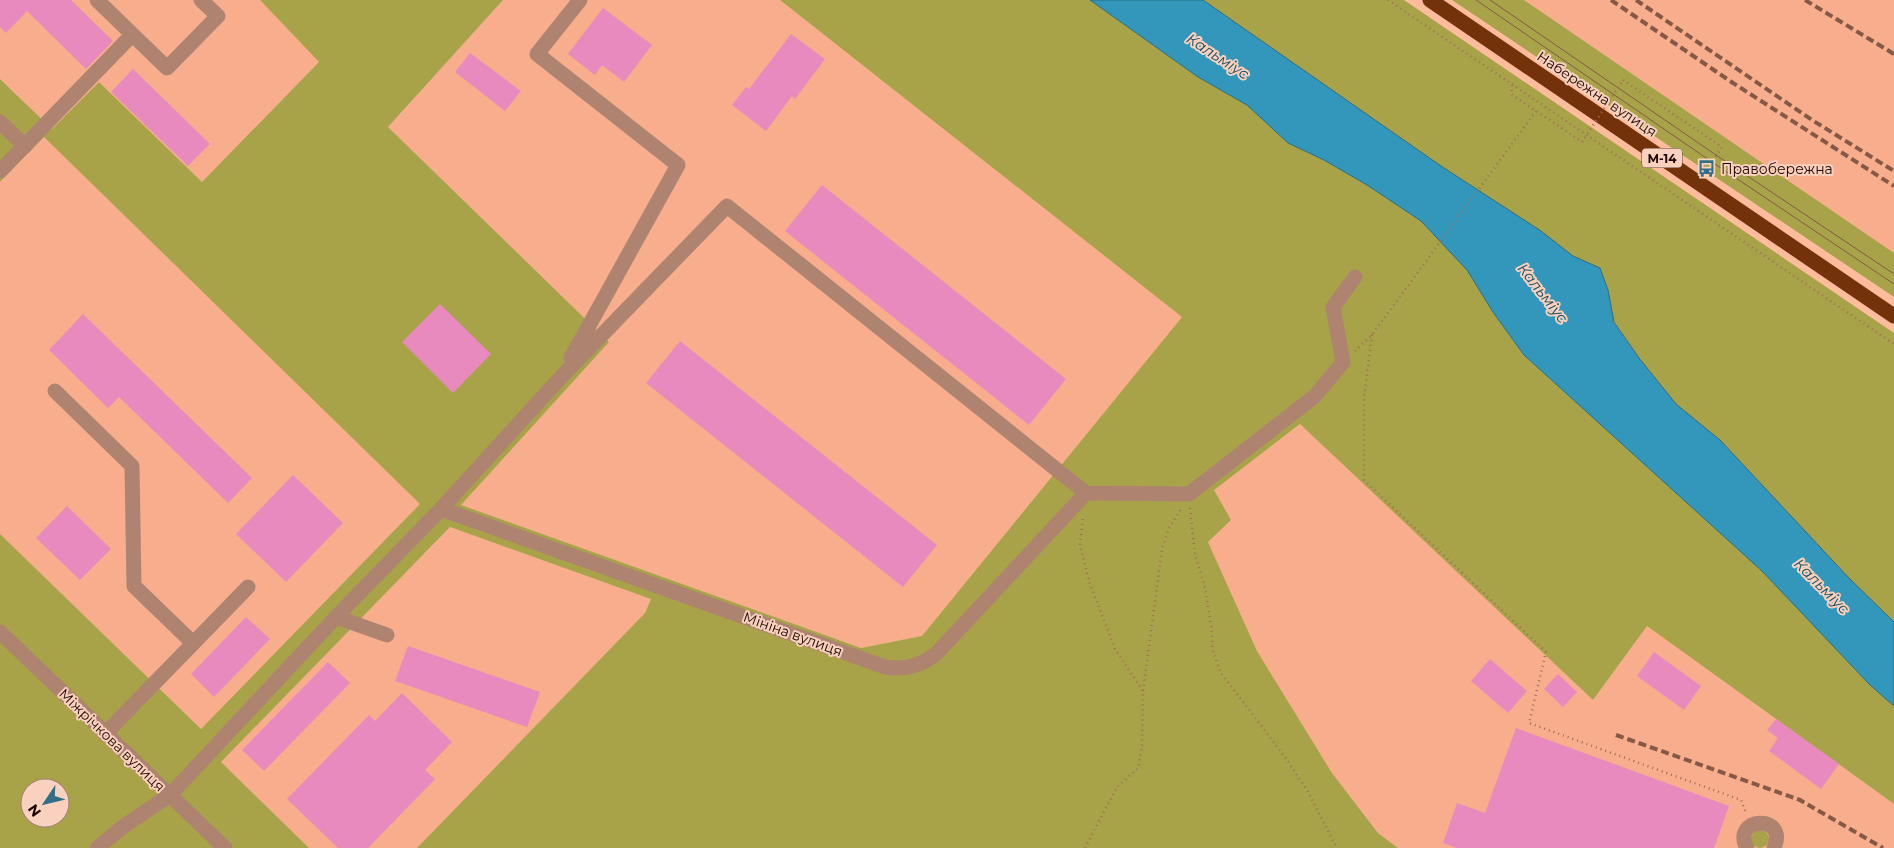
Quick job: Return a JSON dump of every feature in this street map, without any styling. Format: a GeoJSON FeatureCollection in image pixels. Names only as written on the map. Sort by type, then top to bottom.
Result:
{"type":"FeatureCollection","features":[{"type":"Feature","properties":{"kind":"highway","name":"Набережна вулиця"},"geometry":{"type":"LineString","coordinates":[[1430,0],[1894,316]]}},
{"type":"Feature","properties":{"kind":"street"},"geometry":{"type":"LineString","coordinates":[[97,0],[167,68],[218,16],[201,0]]}},
{"type":"Feature","properties":{"kind":"street"},"geometry":{"type":"LineString","coordinates":[[562,376],[678,165],[537,54],[580,0]]}},
{"type":"Feature","properties":{"kind":"street"},"geometry":{"type":"LineString","coordinates":[[0,171],[132,35]]}},
{"type":"Feature","properties":{"kind":"street"},"geometry":{"type":"LineString","coordinates":[[0,122],[24,146]]}},
{"type":"Feature","properties":{"kind":"street"},"geometry":{"type":"LineString","coordinates":[[97,848],[124,826],[170,796],[336,617],[441,508],[562,376],[727,206],[1086,492],[1189,494],[1316,396],[1343,362],[1332,307],[1355,277]]}},
{"type":"Feature","properties":{"kind":"street"},"geometry":{"type":"LineString","coordinates":[[55,391],[132,466],[134,586],[193,643]]}},
{"type":"Feature","properties":{"kind":"street","name":"Мініна вулиця"},"geometry":{"type":"LineString","coordinates":[[441,508],[885,667],[904,668],[921,664],[936,654],[1086,492]]}},
{"type":"Feature","properties":{"kind":"street"},"geometry":{"type":"LineString","coordinates":[[105,734],[248,587]]}},
{"type":"Feature","properties":{"kind":"street"},"geometry":{"type":"LineString","coordinates":[[336,617],[387,634]]}},
{"type":"Feature","properties":{"kind":"street","name":"Міжрічкова вулиця"},"geometry":{"type":"LineString","coordinates":[[0,632],[225,848]]}},
{"type":"Feature","properties":{"kind":"street"},"geometry":{"type":"LineString","coordinates":[[1747,848],[1744,834],[1751,825],[1762,822],[1772,827],[1777,837],[1774,848]]}},
{"type":"Feature","properties":{"kind":"path"},"geometry":{"type":"LineString","coordinates":[[1388,0],[1894,344]]}},
{"type":"Feature","properties":{"kind":"path"},"geometry":{"type":"LineString","coordinates":[[1512,85],[1511,94],[1582,142],[1623,80],[1722,147],[1707,169]]}},
{"type":"Feature","properties":{"kind":"path"},"geometry":{"type":"LineString","coordinates":[[1536,111],[1372,335],[1364,398],[1364,480],[1546,652],[1530,723],[1741,800],[1751,825]]}},
{"type":"Feature","properties":{"kind":"path"},"geometry":{"type":"LineString","coordinates":[[1085,848],[1118,787],[1138,768],[1142,745],[1143,691],[1162,549],[1170,528],[1189,494]]}},
{"type":"Feature","properties":{"kind":"path"},"geometry":{"type":"LineString","coordinates":[[1189,494],[1195,554],[1205,588],[1213,652],[1221,673],[1285,757],[1307,790],[1337,848]]}},
{"type":"Feature","properties":{"kind":"path"},"geometry":{"type":"LineString","coordinates":[[1083,518],[1080,544],[1089,580],[1116,648],[1143,691]]}},
{"type":"Feature","properties":{"kind":"shaded area"},"geometry":{"type":"Polygon","coordinates":[[[0,0],[260,0],[319,62],[202,182],[99,82],[52,129],[0,79],[0,0]]]}},
{"type":"Feature","properties":{"kind":"shaded area"},"geometry":{"type":"Polygon","coordinates":[[[260,0],[503,0],[388,127],[609,342],[461,505],[861,648],[922,636],[1182,317],[780,0],[1090,0],[1198,77],[1247,105],[1288,143],[1324,160],[1367,185],[1421,221],[1467,270],[1493,312],[1524,355],[1762,571],[1870,685],[1894,706],[1894,804],[1647,626],[1593,700],[1300,424],[1214,490],[1231,520],[1208,542],[1257,651],[1332,773],[1378,833],[1398,848],[417,848],[645,613],[651,599],[450,527],[221,762],[309,848],[0,848],[0,534],[201,729],[420,504],[44,137],[0,182],[0,79],[52,129],[99,82],[202,182],[319,62],[260,0]]]}},
{"type":"Feature","properties":{"kind":"shaded area"},"geometry":{"type":"Polygon","coordinates":[[[503,0],[780,0],[1182,317],[922,636],[861,648],[461,505],[609,342],[388,127],[503,0]]]}},
{"type":"Feature","properties":{"kind":"shaded area"},"geometry":{"type":"Polygon","coordinates":[[[1203,0],[1404,0],[1894,333],[1894,622],[1849,578],[1720,440],[1676,404],[1639,358],[1614,321],[1608,290],[1600,268],[1573,256],[1541,231],[1441,166],[1203,0]]]}},
{"type":"Feature","properties":{"kind":"shaded area"},"geometry":{"type":"Polygon","coordinates":[[[1452,0],[1524,0],[1894,253],[1894,297],[1452,0]]]}},
{"type":"Feature","properties":{"kind":"shaded area"},"geometry":{"type":"Polygon","coordinates":[[[1524,0],[1894,0],[1894,253],[1524,0]]]}},
{"type":"Feature","properties":{"kind":"shaded area"},"geometry":{"type":"Polygon","coordinates":[[[44,136],[420,504],[201,729],[0,534],[0,182],[44,136]]]}},
{"type":"Feature","properties":{"kind":"shaded area"},"geometry":{"type":"Polygon","coordinates":[[[1301,424],[1593,700],[1647,626],[1894,804],[1894,848],[1398,848],[1378,833],[1332,773],[1257,651],[1208,542],[1231,520],[1213,490],[1301,424]]]}},
{"type":"Feature","properties":{"kind":"shaded area"},"geometry":{"type":"Polygon","coordinates":[[[450,527],[651,598],[645,613],[417,848],[309,848],[221,762],[450,527]]]}},
{"type":"Feature","properties":{"kind":"shaded area"},"geometry":{"type":"Polygon","coordinates":[[[1760,830],[1766,833],[1769,839],[1766,845],[1760,848],[1754,845],[1751,839],[1754,833],[1760,830]]]}},
{"type":"Feature","properties":{"kind":"water","name":"Кальміус"},"geometry":{"type":"Polygon","coordinates":[[[1090,0],[1203,0],[1441,166],[1541,231],[1573,256],[1600,268],[1608,290],[1614,322],[1639,358],[1676,404],[1720,440],[1849,578],[1894,622],[1894,706],[1870,685],[1762,571],[1524,355],[1493,312],[1467,270],[1421,221],[1367,185],[1324,160],[1288,143],[1247,105],[1198,77],[1090,0]]]}},
{"type":"Feature","properties":{"kind":"building"},"geometry":{"type":"Polygon","coordinates":[[[0,0],[71,0],[113,41],[86,69],[27,11],[6,33],[0,27],[0,0]]]}},
{"type":"Feature","properties":{"kind":"building"},"geometry":{"type":"Polygon","coordinates":[[[603,8],[652,45],[624,82],[602,65],[595,75],[568,54],[603,8]]]}},
{"type":"Feature","properties":{"kind":"building"},"geometry":{"type":"Polygon","coordinates":[[[791,34],[825,59],[795,99],[792,96],[766,131],[732,105],[746,87],[749,89],[791,34]]]}},
{"type":"Feature","properties":{"kind":"building"},"geometry":{"type":"Polygon","coordinates":[[[470,53],[521,91],[505,111],[455,72],[470,53]]]}},
{"type":"Feature","properties":{"kind":"building"},"geometry":{"type":"Polygon","coordinates":[[[133,69],[210,144],[188,166],[111,92],[133,69]]]}},
{"type":"Feature","properties":{"kind":"building"},"geometry":{"type":"Polygon","coordinates":[[[822,185],[1066,379],[1029,425],[785,231],[822,185]]]}},
{"type":"Feature","properties":{"kind":"building"},"geometry":{"type":"Polygon","coordinates":[[[440,304],[491,354],[453,393],[402,342],[440,304]]]}},
{"type":"Feature","properties":{"kind":"building"},"geometry":{"type":"Polygon","coordinates":[[[83,314],[252,478],[228,503],[119,397],[108,408],[49,350],[83,314]]]}},
{"type":"Feature","properties":{"kind":"building"},"geometry":{"type":"Polygon","coordinates":[[[680,341],[937,545],[903,587],[646,383],[680,341]]]}},
{"type":"Feature","properties":{"kind":"building"},"geometry":{"type":"Polygon","coordinates":[[[293,475],[343,523],[286,582],[236,534],[293,475]]]}},
{"type":"Feature","properties":{"kind":"building"},"geometry":{"type":"Polygon","coordinates":[[[67,506],[111,549],[80,580],[36,538],[67,506]]]}},
{"type":"Feature","properties":{"kind":"building"},"geometry":{"type":"Polygon","coordinates":[[[246,617],[270,639],[214,697],[191,674],[246,617]]]}},
{"type":"Feature","properties":{"kind":"building"},"geometry":{"type":"Polygon","coordinates":[[[408,646],[540,692],[527,727],[395,681],[408,646]]]}},
{"type":"Feature","properties":{"kind":"building"},"geometry":{"type":"Polygon","coordinates":[[[1654,652],[1701,686],[1684,710],[1637,676],[1654,652]]]}},
{"type":"Feature","properties":{"kind":"building"},"geometry":{"type":"Polygon","coordinates":[[[1490,659],[1527,691],[1508,713],[1471,681],[1490,659]]]}},
{"type":"Feature","properties":{"kind":"building"},"geometry":{"type":"Polygon","coordinates":[[[328,662],[350,683],[264,771],[242,750],[328,662]]]}},
{"type":"Feature","properties":{"kind":"building"},"geometry":{"type":"Polygon","coordinates":[[[1558,674],[1577,692],[1563,707],[1544,689],[1558,674]]]}},
{"type":"Feature","properties":{"kind":"building"},"geometry":{"type":"Polygon","coordinates":[[[402,693],[452,742],[425,770],[435,779],[368,848],[338,848],[287,799],[369,715],[375,721],[402,693]]]}},
{"type":"Feature","properties":{"kind":"building"},"geometry":{"type":"Polygon","coordinates":[[[1776,719],[1839,764],[1821,789],[1769,751],[1778,738],[1767,730],[1776,719]]]}},
{"type":"Feature","properties":{"kind":"building"},"geometry":{"type":"Polygon","coordinates":[[[1516,728],[1729,806],[1714,848],[1457,848],[1443,843],[1457,803],[1485,813],[1516,728]]]}},
{"type":"Feature","properties":{"kind":"tram line"},"geometry":{"type":"LineString","coordinates":[[1476,0],[1894,284]]}},
{"type":"Feature","properties":{"kind":"tram line"},"geometry":{"type":"LineString","coordinates":[[1490,0],[1894,274]]}},
{"type":"Feature","properties":{"kind":"railway"},"geometry":{"type":"LineString","coordinates":[[1611,0],[1733,83],[1894,186]]}},
{"type":"Feature","properties":{"kind":"railway"},"geometry":{"type":"LineString","coordinates":[[1636,0],[1812,120],[1894,171]]}},
{"type":"Feature","properties":{"kind":"railway"},"geometry":{"type":"LineString","coordinates":[[1805,0],[1894,54]]}},
{"type":"Feature","properties":{"kind":"railway"},"geometry":{"type":"LineString","coordinates":[[1616,735],[1800,800],[1883,848]]}},
{"type":"Feature","properties":{"kind":"place","name":"Правобережна"},"geometry":{"type":"Point","coordinates":[1707,169]}}]}
